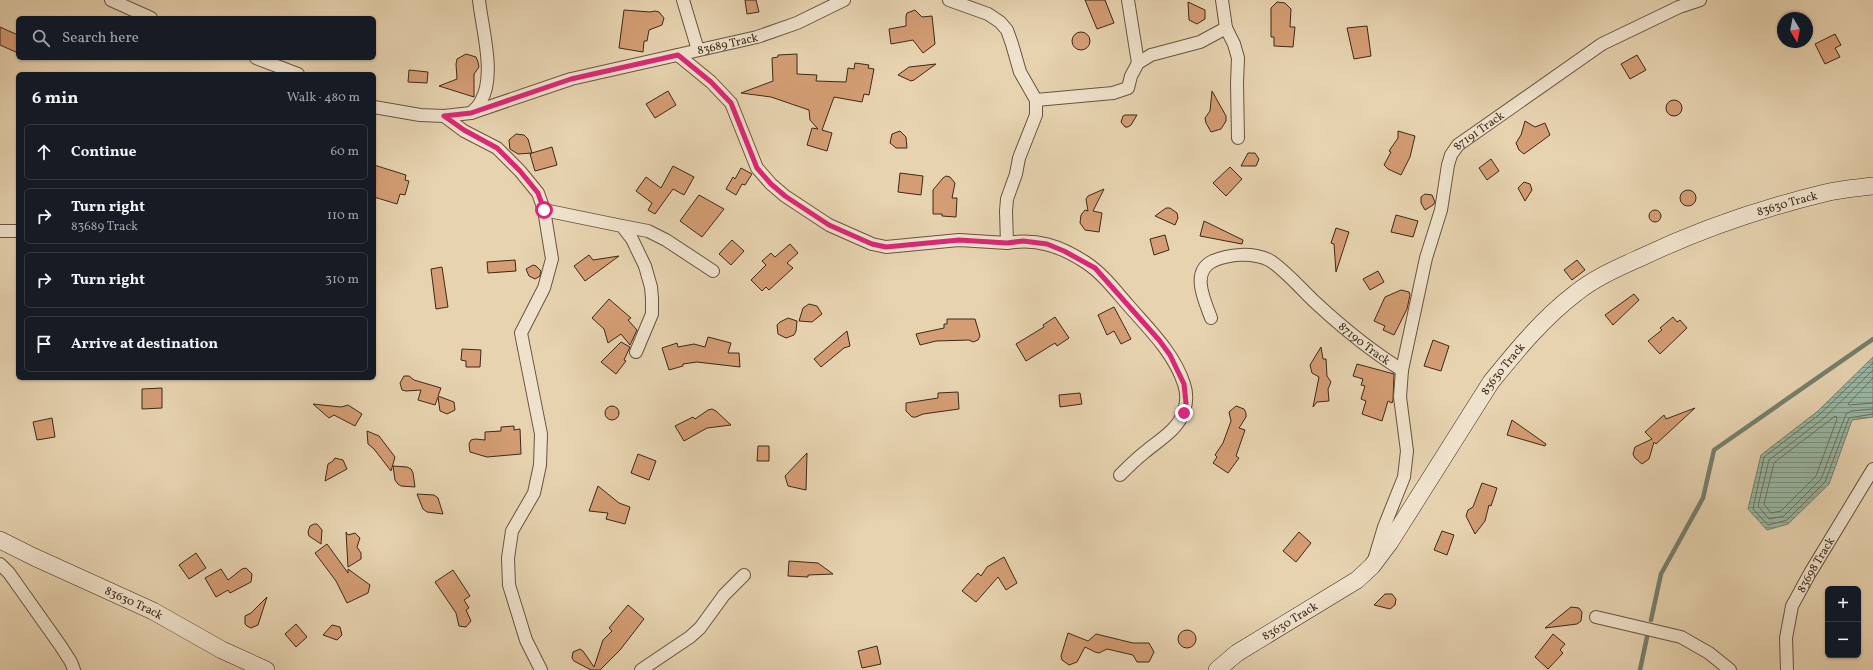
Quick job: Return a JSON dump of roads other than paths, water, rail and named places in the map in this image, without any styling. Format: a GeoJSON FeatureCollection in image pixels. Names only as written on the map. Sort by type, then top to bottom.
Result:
{"type":"FeatureCollection","features":[{"type":"Feature","properties":{"kind":"street"},"geometry":{"type":"LineString","coordinates":[[111,0],[147,16]]}},
{"type":"Feature","properties":{"kind":"street"},"geometry":{"type":"LineString","coordinates":[[471,113],[481,102],[487,88],[488,69],[479,0]]}},
{"type":"Feature","properties":{"kind":"street"},"geometry":{"type":"LineString","coordinates":[[683,0],[698,50]]}},
{"type":"Feature","properties":{"kind":"street","name":"83689 Track"},"geometry":{"type":"LineString","coordinates":[[376,107],[420,115],[444,116],[471,113],[571,79],[757,37],[798,23],[844,0]]}},
{"type":"Feature","properties":{"kind":"street"},"geometry":{"type":"LineString","coordinates":[[949,0],[988,14],[1003,26],[1010,36],[1020,72],[1036,100],[1036,114],[1019,158],[1016,174],[1007,199],[1007,243]]}},
{"type":"Feature","properties":{"kind":"street"},"geometry":{"type":"LineString","coordinates":[[1128,0],[1138,63]]}},
{"type":"Feature","properties":{"kind":"street"},"geometry":{"type":"LineString","coordinates":[[1222,0],[1226,28],[1234,44],[1238,58],[1238,138]]}},
{"type":"Feature","properties":{"kind":"street","name":"87191 Track"},"geometry":{"type":"LineString","coordinates":[[1402,370],[1426,258],[1441,210],[1448,165],[1451,155],[1458,145],[1602,44],[1679,7],[1700,0]]}},
{"type":"Feature","properties":{"kind":"street"},"geometry":{"type":"LineString","coordinates":[[1036,100],[1113,93],[1128,88],[1131,76],[1138,63],[1151,55],[1200,42],[1226,28]]}},
{"type":"Feature","properties":{"kind":"street"},"geometry":{"type":"LineString","coordinates":[[678,55],[711,82],[731,103],[757,168],[771,184],[785,196],[829,225],[872,244],[886,247],[959,240],[1007,243],[1023,241],[1047,244],[1064,251],[1095,268],[1159,340],[1170,355],[1184,384],[1186,395],[1184,413],[1176,424],[1165,437],[1145,452],[1120,475]]}},
{"type":"Feature","properties":{"kind":"street"},"geometry":{"type":"LineString","coordinates":[[261,60],[293,72]]}},
{"type":"Feature","properties":{"kind":"street"},"geometry":{"type":"LineString","coordinates":[[444,116],[464,130],[497,148],[520,171],[538,193],[544,210],[552,259],[544,288],[521,333],[541,434],[540,465],[534,493],[512,531],[508,558],[509,585],[526,640],[541,670]]}},
{"type":"Feature","properties":{"kind":"street","name":"83630 Track"},"geometry":{"type":"LineString","coordinates":[[1217,670],[1237,653],[1357,580],[1372,566],[1390,542],[1491,382],[1510,358],[1553,312],[1578,291],[1608,272],[1677,240],[1757,212],[1826,193],[1873,186]]}},
{"type":"Feature","properties":{"kind":"street"},"geometry":{"type":"LineString","coordinates":[[544,210],[648,231],[666,240],[713,272]]}},
{"type":"Feature","properties":{"kind":"street"},"geometry":{"type":"LineString","coordinates":[[622,226],[632,238],[645,266],[652,286],[652,314],[636,352]]}},
{"type":"Feature","properties":{"kind":"street"},"geometry":{"type":"LineString","coordinates":[[0,231],[16,231]]}},
{"type":"Feature","properties":{"kind":"street","name":"87190 Track"},"geometry":{"type":"LineString","coordinates":[[1211,318],[1200,282],[1202,273],[1208,263],[1232,255],[1256,256],[1269,261],[1379,356],[1402,370],[1400,398],[1406,446],[1406,465],[1400,490],[1384,527],[1372,566]]}},
{"type":"Feature","properties":{"kind":"street","name":"83698 Track"},"geometry":{"type":"LineString","coordinates":[[1786,670],[1786,638],[1792,606],[1810,573],[1873,469]]}},
{"type":"Feature","properties":{"kind":"street","name":"83630 Track"},"geometry":{"type":"LineString","coordinates":[[0,540],[153,611],[222,650],[266,670]]}},
{"type":"Feature","properties":{"kind":"street"},"geometry":{"type":"LineString","coordinates":[[0,564],[13,578],[60,645],[74,670]]}},
{"type":"Feature","properties":{"kind":"street"},"geometry":{"type":"LineString","coordinates":[[641,670],[690,637],[700,628],[724,595],[744,575]]}},
{"type":"Feature","properties":{"kind":"street"},"geometry":{"type":"LineString","coordinates":[[1596,616],[1681,637],[1709,653],[1730,670]]}},
{"type":"Feature","properties":{"kind":"water"},"geometry":{"type":"Polygon","coordinates":[[[1873,357],[1873,417],[1852,420],[1829,484],[1788,524],[1767,530],[1748,509],[1761,455],[1818,411],[1873,357]]]}},
{"type":"Feature","properties":{"kind":"waterway"},"geometry":{"type":"LineString","coordinates":[[1651,620],[1661,574],[1703,498],[1714,450],[1873,339]]}},
{"type":"Feature","properties":{"kind":"waterway"},"geometry":{"type":"LineString","coordinates":[[1640,670],[1647,637]]}}]}
